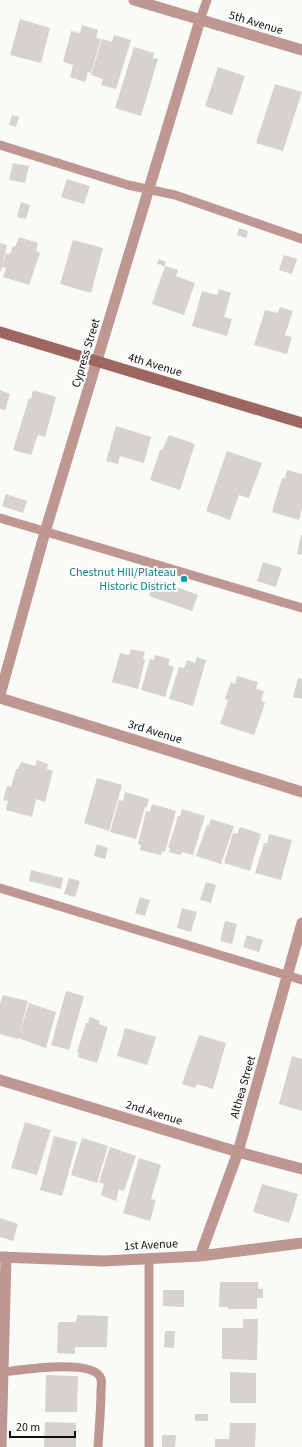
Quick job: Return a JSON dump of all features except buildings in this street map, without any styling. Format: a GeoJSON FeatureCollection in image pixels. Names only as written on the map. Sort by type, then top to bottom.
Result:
{"type":"FeatureCollection","features":[{"type":"Feature","properties":{"kind":"main road","name":"4th Avenue"},"geometry":{"type":"LineString","coordinates":[[0,332],[302,423]]}},
{"type":"Feature","properties":{"kind":"street","name":"5th Avenue"},"geometry":{"type":"LineString","coordinates":[[134,0],[302,50]]}},
{"type":"Feature","properties":{"kind":"street","name":"Cypress Street"},"geometry":{"type":"LineString","coordinates":[[0,696],[45,532],[200,20]]}},
{"type":"Feature","properties":{"kind":"street","name":"3rd Avenue"},"geometry":{"type":"LineString","coordinates":[[0,696],[302,792]]}},
{"type":"Feature","properties":{"kind":"street","name":"Althea Street"},"geometry":{"type":"LineString","coordinates":[[200,1256],[238,1152],[302,923]]}},
{"type":"Feature","properties":{"kind":"street","name":"2nd Avenue"},"geometry":{"type":"LineString","coordinates":[[0,1080],[238,1152],[302,1169]]}},
{"type":"Feature","properties":{"kind":"street","name":"1st Avenue"},"geometry":{"type":"LineString","coordinates":[[3,1257],[104,1261],[200,1256],[302,1243]]}},
{"type":"Feature","properties":{"kind":"street"},"geometry":{"type":"LineString","coordinates":[[1,1447],[3,1372],[3,1257]]}},
{"type":"Feature","properties":{"kind":"lane"},"geometry":{"type":"LineString","coordinates":[[200,20],[207,0]]}},
{"type":"Feature","properties":{"kind":"lane"},"geometry":{"type":"LineString","coordinates":[[0,145],[128,186],[175,195],[302,239]]}},
{"type":"Feature","properties":{"kind":"lane"},"geometry":{"type":"LineString","coordinates":[[0,518],[302,608]]}},
{"type":"Feature","properties":{"kind":"lane"},"geometry":{"type":"LineString","coordinates":[[0,888],[302,980]]}},
{"type":"Feature","properties":{"kind":"lane"},"geometry":{"type":"LineString","coordinates":[[149,1447],[150,1258]]}},
{"type":"Feature","properties":{"kind":"lane"},"geometry":{"type":"LineString","coordinates":[[3,1372],[58,1366],[95,1371],[101,1378],[98,1447]]}},
{"type":"Feature","properties":{"kind":"place","name":"Chestnut Hill/Plateau Historic District"},"geometry":{"type":"Point","coordinates":[184,579]}}]}
